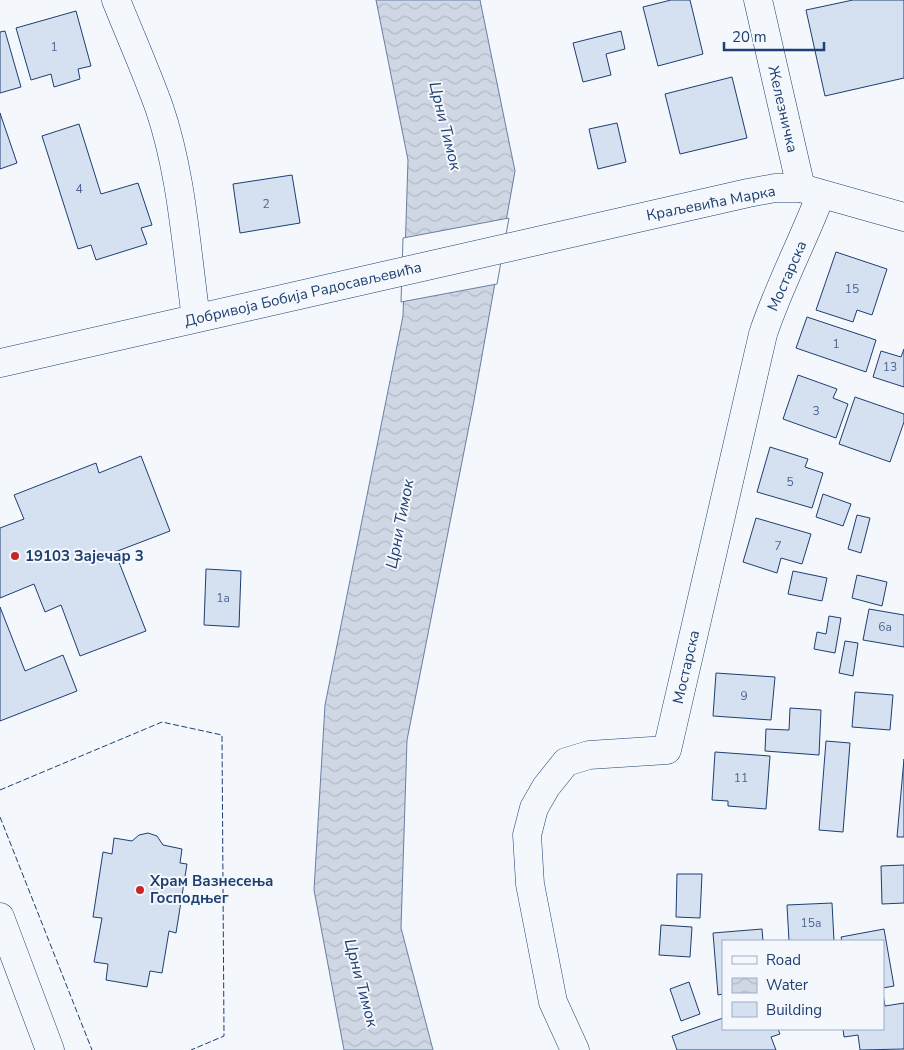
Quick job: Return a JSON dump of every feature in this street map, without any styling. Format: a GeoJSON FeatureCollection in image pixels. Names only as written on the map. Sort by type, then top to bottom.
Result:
{"type":"FeatureCollection","features":[{"type":"Feature","properties":{"kind":"street"},"geometry":{"type":"LineString","coordinates":[[116,0],[159,107],[169,146],[179,189],[196,318]]}},
{"type":"Feature","properties":{"kind":"street","name":"Железничка"},"geometry":{"type":"LineString","coordinates":[[758,0],[811,191]]}},
{"type":"Feature","properties":{"kind":"street","name":"Краљевића Марка"},"geometry":{"type":"LineString","coordinates":[[605,224],[775,188],[811,191],[904,217]]}},
{"type":"Feature","properties":{"kind":"street","name":"Мостарска"},"geometry":{"type":"LineString","coordinates":[[575,1050],[553,1002],[530,884],[527,835],[534,808],[546,787],[566,762],[589,755],[667,750],[763,334],[771,310],[804,238],[811,191]]}},
{"type":"Feature","properties":{"kind":"street","name":"Добривоја Бобија Радосављевића"},"geometry":{"type":"LineString","coordinates":[[0,363],[605,224]]}},
{"type":"Feature","properties":{"kind":"street"},"geometry":{"type":"LineString","coordinates":[[0,917],[50,1050]]}},
{"type":"Feature","properties":{"kind":"water","name":"Црни Тимок"},"geometry":{"type":"Polygon","coordinates":[[[376,0],[480,0],[515,171],[473,406],[407,740],[401,928],[433,1050],[344,1050],[314,890],[325,705],[403,316],[408,160],[376,0]]]}},
{"type":"Feature","properties":{"kind":"pier"},"geometry":{"type":"Polygon","coordinates":[[[509,218],[497,284],[401,302],[403,238],[509,218]]]}},
{"type":"Feature","properties":{"kind":"building"},"geometry":{"type":"Polygon","coordinates":[[[671,0],[690,0],[703,54],[658,66],[643,7],[671,0]]]}},
{"type":"Feature","properties":{"kind":"building"},"geometry":{"type":"Polygon","coordinates":[[[853,0],[904,0],[904,78],[825,96],[806,10],[853,0]]]}},
{"type":"Feature","properties":{"kind":"building"},"geometry":{"type":"Polygon","coordinates":[[[76,11],[91,66],[78,69],[80,79],[54,87],[51,74],[31,80],[16,28],[76,11]]]}},
{"type":"Feature","properties":{"kind":"building"},"geometry":{"type":"Polygon","coordinates":[[[5,31],[21,87],[0,93],[0,32],[5,31]]]}},
{"type":"Feature","properties":{"kind":"building"},"geometry":{"type":"Polygon","coordinates":[[[621,31],[625,49],[606,54],[611,75],[583,82],[573,43],[621,31]]]}},
{"type":"Feature","properties":{"kind":"building"},"geometry":{"type":"Polygon","coordinates":[[[732,77],[747,138],[680,154],[665,94],[732,77]]]}},
{"type":"Feature","properties":{"kind":"building"},"geometry":{"type":"Polygon","coordinates":[[[0,113],[17,163],[0,169],[0,113]]]}},
{"type":"Feature","properties":{"kind":"building"},"geometry":{"type":"Polygon","coordinates":[[[617,123],[626,162],[598,169],[589,129],[617,123]]]}},
{"type":"Feature","properties":{"kind":"building"},"geometry":{"type":"Polygon","coordinates":[[[79,124],[101,194],[138,183],[152,225],[141,228],[147,244],[96,260],[91,245],[78,249],[42,136],[79,124]]]}},
{"type":"Feature","properties":{"kind":"building"},"geometry":{"type":"Polygon","coordinates":[[[292,175],[300,223],[240,233],[233,184],[292,175]]]}},
{"type":"Feature","properties":{"kind":"building"},"geometry":{"type":"Polygon","coordinates":[[[836,252],[887,269],[872,315],[857,310],[853,322],[816,310],[836,252]]]}},
{"type":"Feature","properties":{"kind":"building"},"geometry":{"type":"Polygon","coordinates":[[[807,317],[876,340],[866,372],[796,348],[807,317]]]}},
{"type":"Feature","properties":{"kind":"building"},"geometry":{"type":"Polygon","coordinates":[[[904,349],[904,387],[873,377],[881,351],[901,357],[904,349]]]}},
{"type":"Feature","properties":{"kind":"building"},"geometry":{"type":"Polygon","coordinates":[[[798,375],[837,389],[833,398],[848,404],[836,438],[783,419],[798,375]]]}},
{"type":"Feature","properties":{"kind":"building"},"geometry":{"type":"Polygon","coordinates":[[[855,397],[904,414],[904,422],[890,462],[839,444],[855,397]]]}},
{"type":"Feature","properties":{"kind":"building"},"geometry":{"type":"Polygon","coordinates":[[[770,447],[808,459],[805,467],[823,473],[812,508],[757,492],[770,447]]]}},
{"type":"Feature","properties":{"kind":"building"},"geometry":{"type":"Polygon","coordinates":[[[141,456],[170,531],[115,552],[146,631],[80,656],[61,605],[45,612],[34,584],[0,598],[0,528],[24,519],[14,495],[96,463],[99,473],[141,456]]]}},
{"type":"Feature","properties":{"kind":"building"},"geometry":{"type":"Polygon","coordinates":[[[823,494],[851,504],[843,526],[816,517],[823,494]]]}},
{"type":"Feature","properties":{"kind":"building"},"geometry":{"type":"Polygon","coordinates":[[[857,515],[870,518],[861,553],[848,549],[857,515]]]}},
{"type":"Feature","properties":{"kind":"building"},"geometry":{"type":"Polygon","coordinates":[[[756,518],[811,534],[802,564],[781,558],[777,573],[743,562],[756,518]]]}},
{"type":"Feature","properties":{"kind":"building"},"geometry":{"type":"Polygon","coordinates":[[[206,569],[241,571],[239,627],[204,625],[206,569]]]}},
{"type":"Feature","properties":{"kind":"building"},"geometry":{"type":"Polygon","coordinates":[[[793,571],[827,578],[822,601],[788,594],[793,571]]]}},
{"type":"Feature","properties":{"kind":"building"},"geometry":{"type":"Polygon","coordinates":[[[857,575],[887,582],[882,606],[852,598],[857,575]]]}},
{"type":"Feature","properties":{"kind":"building"},"geometry":{"type":"Polygon","coordinates":[[[0,607],[25,671],[63,655],[77,691],[0,721],[0,607]]]}},
{"type":"Feature","properties":{"kind":"building"},"geometry":{"type":"Polygon","coordinates":[[[869,609],[904,615],[904,647],[863,640],[869,609]]]}},
{"type":"Feature","properties":{"kind":"building"},"geometry":{"type":"Polygon","coordinates":[[[829,616],[841,618],[835,653],[814,649],[817,632],[826,634],[829,616]]]}},
{"type":"Feature","properties":{"kind":"building"},"geometry":{"type":"Polygon","coordinates":[[[845,641],[858,643],[853,676],[839,673],[845,641]]]}},
{"type":"Feature","properties":{"kind":"building"},"geometry":{"type":"Polygon","coordinates":[[[716,673],[775,677],[771,720],[713,716],[716,673]]]}},
{"type":"Feature","properties":{"kind":"building"},"geometry":{"type":"Polygon","coordinates":[[[855,692],[893,695],[890,730],[852,727],[855,692]]]}},
{"type":"Feature","properties":{"kind":"building"},"geometry":{"type":"Polygon","coordinates":[[[790,708],[821,710],[819,755],[765,751],[766,729],[789,730],[790,708]]]}},
{"type":"Feature","properties":{"kind":"building"},"geometry":{"type":"Polygon","coordinates":[[[826,741],[850,743],[843,832],[819,830],[826,741]]]}},
{"type":"Feature","properties":{"kind":"building"},"geometry":{"type":"Polygon","coordinates":[[[715,752],[770,756],[766,809],[728,806],[728,801],[712,800],[715,752]]]}},
{"type":"Feature","properties":{"kind":"building"},"geometry":{"type":"Polygon","coordinates":[[[904,759],[904,837],[897,837],[904,759]]]}},
{"type":"Feature","properties":{"kind":"building","name":"Храм Вазнесења Господњег"},"geometry":{"type":"Polygon","coordinates":[[[148,833],[157,836],[163,845],[182,849],[180,863],[187,864],[176,933],[169,931],[162,973],[150,971],[147,987],[106,980],[108,964],[94,962],[102,918],[93,917],[103,852],[112,854],[114,838],[132,841],[139,835],[148,833]]]}},
{"type":"Feature","properties":{"kind":"building"},"geometry":{"type":"Polygon","coordinates":[[[904,865],[904,903],[882,904],[881,866],[904,865]]]}},
{"type":"Feature","properties":{"kind":"building"},"geometry":{"type":"Polygon","coordinates":[[[677,874],[702,874],[700,918],[676,917],[677,874]]]}},
{"type":"Feature","properties":{"kind":"building"},"geometry":{"type":"Polygon","coordinates":[[[832,903],[834,940],[789,940],[787,905],[832,903]]]}},
{"type":"Feature","properties":{"kind":"building"},"geometry":{"type":"Polygon","coordinates":[[[661,925],[692,927],[690,957],[659,955],[661,925]]]}},
{"type":"Feature","properties":{"kind":"building"},"geometry":{"type":"Polygon","coordinates":[[[762,929],[763,940],[722,940],[722,994],[718,995],[713,933],[762,929]]]}},
{"type":"Feature","properties":{"kind":"building"},"geometry":{"type":"Polygon","coordinates":[[[884,929],[894,986],[884,988],[884,940],[842,940],[841,937],[884,929]]]}},
{"type":"Feature","properties":{"kind":"building"},"geometry":{"type":"Polygon","coordinates":[[[689,982],[700,1014],[681,1021],[670,989],[689,982]]]}},
{"type":"Feature","properties":{"kind":"building"},"geometry":{"type":"Polygon","coordinates":[[[884,1000],[885,1006],[904,1003],[904,1049],[860,1050],[858,1035],[844,1037],[843,1030],[884,1030],[884,1000]]]}},
{"type":"Feature","properties":{"kind":"building"},"geometry":{"type":"Polygon","coordinates":[[[722,1018],[722,1030],[778,1030],[780,1034],[771,1037],[776,1050],[677,1050],[672,1036],[722,1018]]]}},
{"type":"Feature","properties":{"kind":"fence"},"geometry":{"type":"LineString","coordinates":[[0,790],[162,722],[222,735],[224,1036],[191,1050]]}},
{"type":"Feature","properties":{"kind":"fence"},"geometry":{"type":"LineString","coordinates":[[0,817],[92,1050]]}},
{"type":"Feature","properties":{"kind":"place","name":"19103 Зајечар 3"},"geometry":{"type":"Point","coordinates":[15,556]}},
{"type":"Feature","properties":{"kind":"place","name":"Храм Вазнесења Господњег"},"geometry":{"type":"Point","coordinates":[140,890]}}]}
